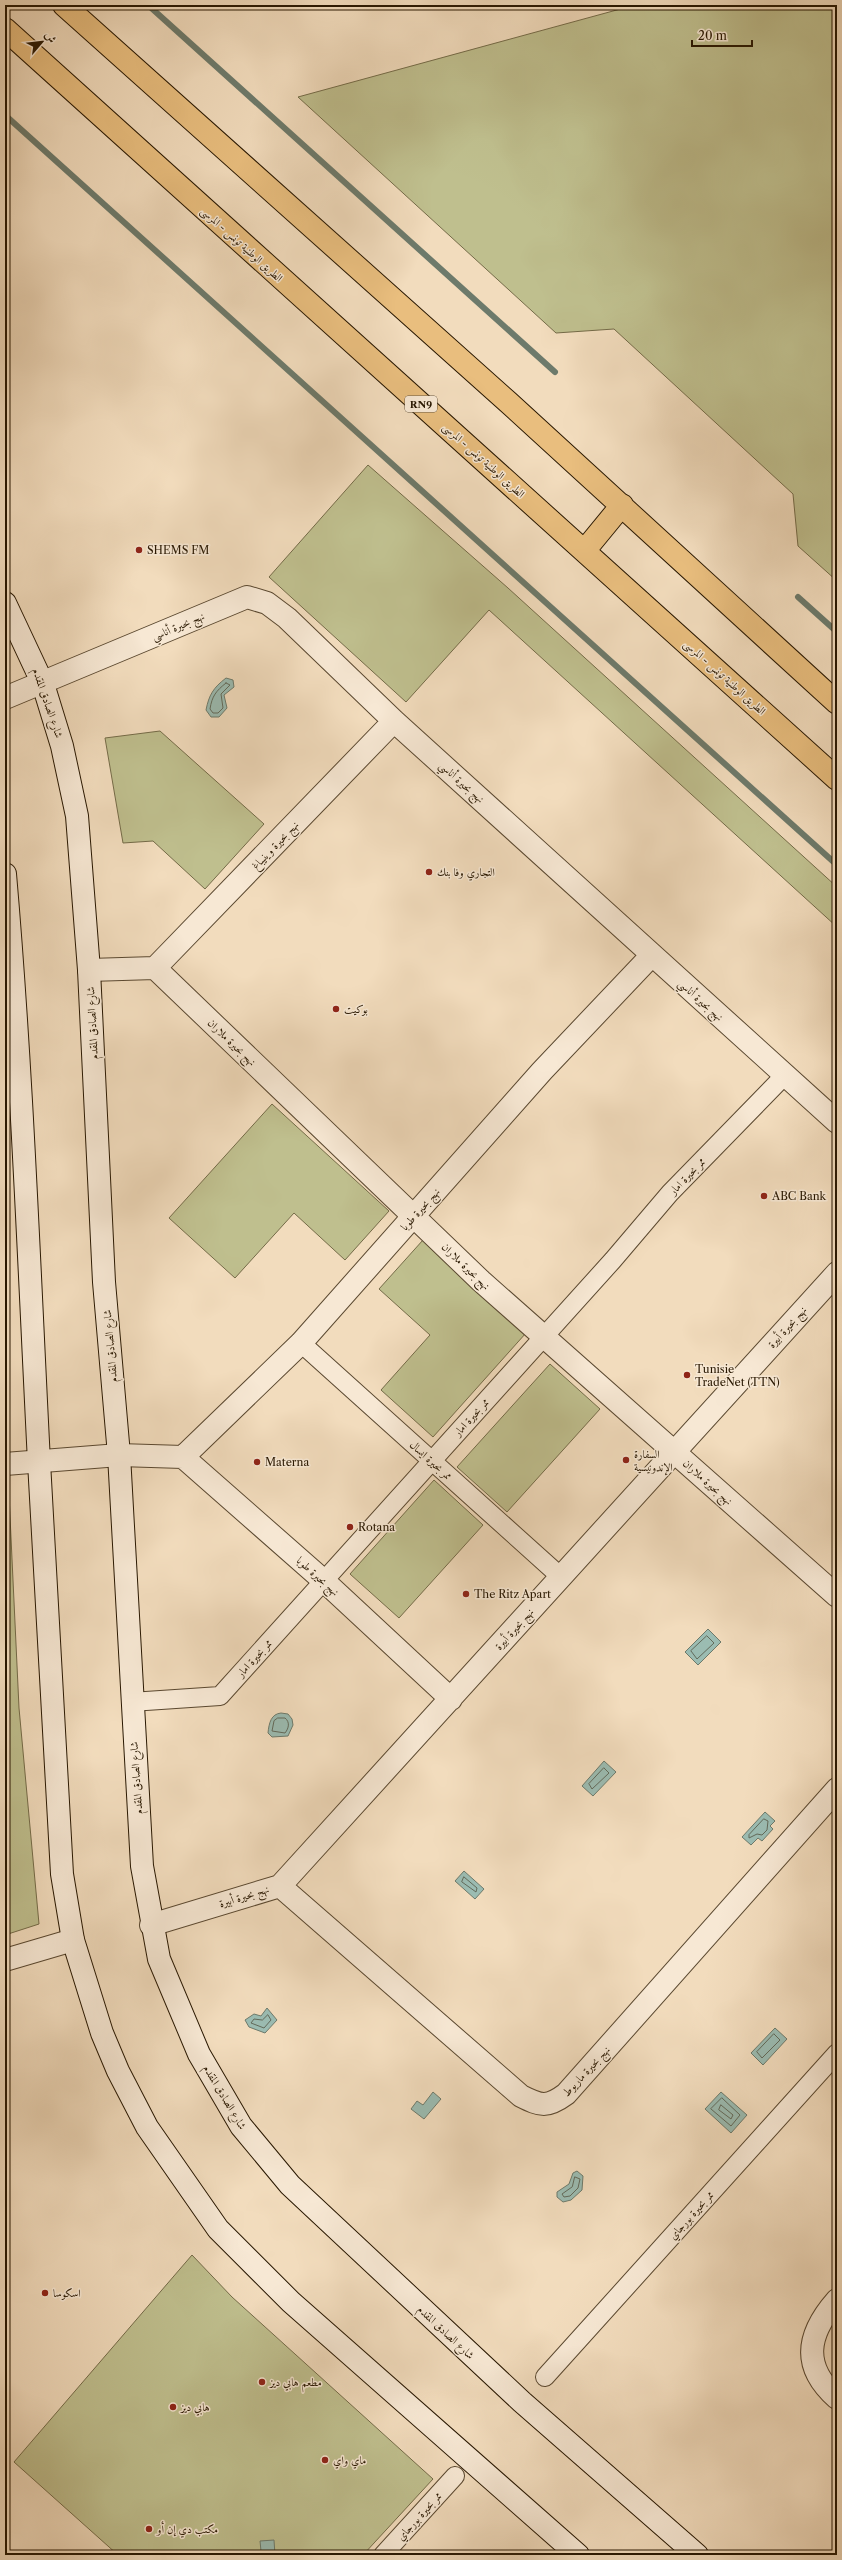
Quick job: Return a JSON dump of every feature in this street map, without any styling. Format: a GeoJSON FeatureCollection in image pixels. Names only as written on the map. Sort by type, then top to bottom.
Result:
{"type":"FeatureCollection","features":[{"type":"Feature","properties":{"kind":"highway"},"geometry":{"type":"LineString","coordinates":[[64,5],[622,505],[837,703]]}},
{"type":"Feature","properties":{"kind":"highway","name":"الطريق الوطنية تونس - المرسى"},"geometry":{"type":"LineString","coordinates":[[5,29],[585,550],[837,779]]}},
{"type":"Feature","properties":{"kind":"highway"},"geometry":{"type":"LineString","coordinates":[[585,550],[622,505]]}},
{"type":"Feature","properties":{"kind":"street","name":"نهج بحيرة أناسي"},"geometry":{"type":"LineString","coordinates":[[5,698],[43,684],[247,597],[267,603],[287,618],[394,721],[837,1122]]}},
{"type":"Feature","properties":{"kind":"street","name":"شارع الصادق المقدم"},"geometry":{"type":"LineString","coordinates":[[5,603],[43,684],[62,746],[77,816],[89,970],[104,1282],[119,1455],[131,1702],[142,1866],[151,1925],[159,1959],[199,2054],[241,2126],[290,2185],[522,2402],[697,2555]]}},
{"type":"Feature","properties":{"kind":"street","name":"نهج بحيرة وينيباغ"},"geometry":{"type":"LineString","coordinates":[[155,968],[394,721]]}},
{"type":"Feature","properties":{"kind":"street"},"geometry":{"type":"LineString","coordinates":[[5,874],[10,983],[62,1874],[73,1940],[102,2033],[118,2071],[147,2127],[218,2229],[291,2302],[578,2555]]}},
{"type":"Feature","properties":{"kind":"street","name":"نهج بحيرة طوبا"},"geometry":{"type":"LineString","coordinates":[[451,1699],[324,1581],[183,1457],[301,1343],[542,1071],[652,955]]}},
{"type":"Feature","properties":{"kind":"street"},"geometry":{"type":"LineString","coordinates":[[89,970],[155,968]]}},
{"type":"Feature","properties":{"kind":"street","name":"نهج بحيرة ملاران"},"geometry":{"type":"LineString","coordinates":[[155,968],[481,1281],[544,1336],[578,1369],[675,1452],[837,1596]]}},
{"type":"Feature","properties":{"kind":"street","name":"ممر بحيرة امار"},"geometry":{"type":"LineString","coordinates":[[131,1702],[220,1696],[544,1336],[670,1193],[785,1075]]}},
{"type":"Feature","properties":{"kind":"street","name":"نهج بحيرة أبيرة"},"geometry":{"type":"LineString","coordinates":[[151,1925],[280,1886],[837,1273]]}},
{"type":"Feature","properties":{"kind":"street","name":"ممر بحيرة ايسال"},"geometry":{"type":"LineString","coordinates":[[301,1343],[561,1577]]}},
{"type":"Feature","properties":{"kind":"street"},"geometry":{"type":"LineString","coordinates":[[5,1464],[119,1455],[183,1457]]}},
{"type":"Feature","properties":{"kind":"street","name":"نهج بحيرة ماريوط"},"geometry":{"type":"LineString","coordinates":[[280,1886],[521,2096],[539,2105],[554,2103],[566,2094],[837,1789]]}},
{"type":"Feature","properties":{"kind":"street"},"geometry":{"type":"LineString","coordinates":[[5,1960],[73,1940]]}},
{"type":"Feature","properties":{"kind":"street","name":"ممر بحيرة بورجاي"},"geometry":{"type":"LineString","coordinates":[[544,2377],[837,2053]]}},
{"type":"Feature","properties":{"kind":"street"},"geometry":{"type":"LineString","coordinates":[[837,2300],[818,2327],[812,2344],[814,2368],[823,2385],[837,2398]]}},
{"type":"Feature","properties":{"kind":"street","name":"ممر بحيرة بورجاي"},"geometry":{"type":"LineString","coordinates":[[383,2555],[455,2476]]}},
{"type":"Feature","properties":{"kind":"green space"},"geometry":{"type":"Polygon","coordinates":[[[635,5],[837,5],[837,581],[798,546],[793,494],[614,329],[556,333],[298,97],[635,5]]]}},
{"type":"Feature","properties":{"kind":"green space"},"geometry":{"type":"Polygon","coordinates":[[[368,465],[508,588],[837,887],[837,927],[489,610],[406,702],[269,577],[368,465]]]}},
{"type":"Feature","properties":{"kind":"green space"},"geometry":{"type":"Polygon","coordinates":[[[160,731],[264,824],[205,889],[153,841],[123,843],[105,738],[160,731]]]}},
{"type":"Feature","properties":{"kind":"green space"},"geometry":{"type":"Polygon","coordinates":[[[272,1104],[389,1211],[345,1260],[294,1213],[235,1278],[169,1218],[272,1104]]]}},
{"type":"Feature","properties":{"kind":"green space"},"geometry":{"type":"Polygon","coordinates":[[[423,1240],[526,1333],[433,1437],[381,1390],[430,1335],[379,1289],[423,1240]]]}},
{"type":"Feature","properties":{"kind":"green space"},"geometry":{"type":"Polygon","coordinates":[[[550,1364],[600,1409],[507,1512],[457,1467],[550,1364]]]}},
{"type":"Feature","properties":{"kind":"green space"},"geometry":{"type":"Polygon","coordinates":[[[434,1480],[483,1525],[399,1618],[350,1574],[434,1480]]]}},
{"type":"Feature","properties":{"kind":"green space"},"geometry":{"type":"Polygon","coordinates":[[[5,1495],[9,1495],[19,1708],[39,1924],[5,1935],[5,1495]]]}},
{"type":"Feature","properties":{"kind":"green space","name":"هابي ديز"},"geometry":{"type":"Polygon","coordinates":[[[192,2255],[232,2297],[433,2479],[363,2555],[118,2555],[14,2462],[192,2255]]]}},
{"type":"Feature","properties":{"kind":"water"},"geometry":{"type":"Polygon","coordinates":[[[226,678],[233,680],[234,687],[224,695],[227,708],[219,717],[211,717],[206,710],[212,692],[226,678]]]}},
{"type":"Feature","properties":{"kind":"water"},"geometry":{"type":"Polygon","coordinates":[[[708,1629],[721,1642],[698,1665],[685,1652],[708,1629]]]}},
{"type":"Feature","properties":{"kind":"water"},"geometry":{"type":"Polygon","coordinates":[[[281,1713],[288,1714],[292,1719],[293,1725],[288,1736],[272,1737],[268,1733],[270,1723],[275,1715],[281,1713]]]}},
{"type":"Feature","properties":{"kind":"water"},"geometry":{"type":"Polygon","coordinates":[[[604,1761],[616,1772],[593,1796],[582,1786],[604,1761]]]}},
{"type":"Feature","properties":{"kind":"water"},"geometry":{"type":"Polygon","coordinates":[[[765,1812],[775,1821],[770,1826],[773,1829],[762,1841],[758,1838],[751,1845],[742,1837],[765,1812]]]}},
{"type":"Feature","properties":{"kind":"water"},"geometry":{"type":"Polygon","coordinates":[[[464,1871],[484,1889],[475,1899],[455,1881],[464,1871]]]}},
{"type":"Feature","properties":{"kind":"water"},"geometry":{"type":"Polygon","coordinates":[[[267,2008],[277,2020],[265,2033],[249,2027],[245,2020],[254,2014],[261,2016],[267,2008]]]}},
{"type":"Feature","properties":{"kind":"water"},"geometry":{"type":"Polygon","coordinates":[[[775,2028],[787,2039],[763,2065],[751,2053],[775,2028]]]}},
{"type":"Feature","properties":{"kind":"water"},"geometry":{"type":"Polygon","coordinates":[[[433,2092],[441,2099],[424,2119],[411,2109],[417,2101],[423,2105],[433,2092]]]}},
{"type":"Feature","properties":{"kind":"water"},"geometry":{"type":"Polygon","coordinates":[[[721,2092],[747,2115],[731,2133],[705,2109],[721,2092]]]}},
{"type":"Feature","properties":{"kind":"water"},"geometry":{"type":"Polygon","coordinates":[[[577,2171],[583,2176],[582,2190],[571,2200],[563,2202],[557,2197],[557,2192],[569,2184],[573,2173],[577,2171]]]}},
{"type":"Feature","properties":{"kind":"water"},"geometry":{"type":"Polygon","coordinates":[[[274,2540],[275,2555],[257,2555],[261,2551],[260,2541],[274,2540]]]}},
{"type":"Feature","properties":{"kind":"waterway"},"geometry":{"type":"LineString","coordinates":[[148,5],[555,372]]}},
{"type":"Feature","properties":{"kind":"waterway"},"geometry":{"type":"LineString","coordinates":[[5,115],[837,865]]}},
{"type":"Feature","properties":{"kind":"waterway"},"geometry":{"type":"LineString","coordinates":[[798,597],[837,632]]}},
{"type":"Feature","properties":{"kind":"place","name":"SHEMS FM"},"geometry":{"type":"Point","coordinates":[139,550]}},
{"type":"Feature","properties":{"kind":"place","name":"التجاري وفا بنك"},"geometry":{"type":"Point","coordinates":[429,872]}},
{"type":"Feature","properties":{"kind":"place","name":"بوكيت"},"geometry":{"type":"Point","coordinates":[336,1009]}},
{"type":"Feature","properties":{"kind":"place","name":"ABC Bank"},"geometry":{"type":"Point","coordinates":[764,1196]}},
{"type":"Feature","properties":{"kind":"place","name":"Tunisie TradeNet (TTN)"},"geometry":{"type":"Point","coordinates":[687,1375]}},
{"type":"Feature","properties":{"kind":"place","name":"السفارة الإندونيسية"},"geometry":{"type":"Point","coordinates":[626,1460]}},
{"type":"Feature","properties":{"kind":"place","name":"Materna"},"geometry":{"type":"Point","coordinates":[257,1462]}},
{"type":"Feature","properties":{"kind":"place","name":"Rotana"},"geometry":{"type":"Point","coordinates":[350,1527]}},
{"type":"Feature","properties":{"kind":"place","name":"The Ritz Apart"},"geometry":{"type":"Point","coordinates":[466,1594]}},
{"type":"Feature","properties":{"kind":"place","name":"اسكوسا"},"geometry":{"type":"Point","coordinates":[45,2293]}},
{"type":"Feature","properties":{"kind":"place","name":"مطعم هابي ديز"},"geometry":{"type":"Point","coordinates":[262,2382]}},
{"type":"Feature","properties":{"kind":"place","name":"هابي ديز"},"geometry":{"type":"Point","coordinates":[173,2407]}},
{"type":"Feature","properties":{"kind":"place","name":"ماي واي"},"geometry":{"type":"Point","coordinates":[325,2460]}},
{"type":"Feature","properties":{"kind":"place","name":"مكتب دي إن أو"},"geometry":{"type":"Point","coordinates":[149,2529]}}]}
